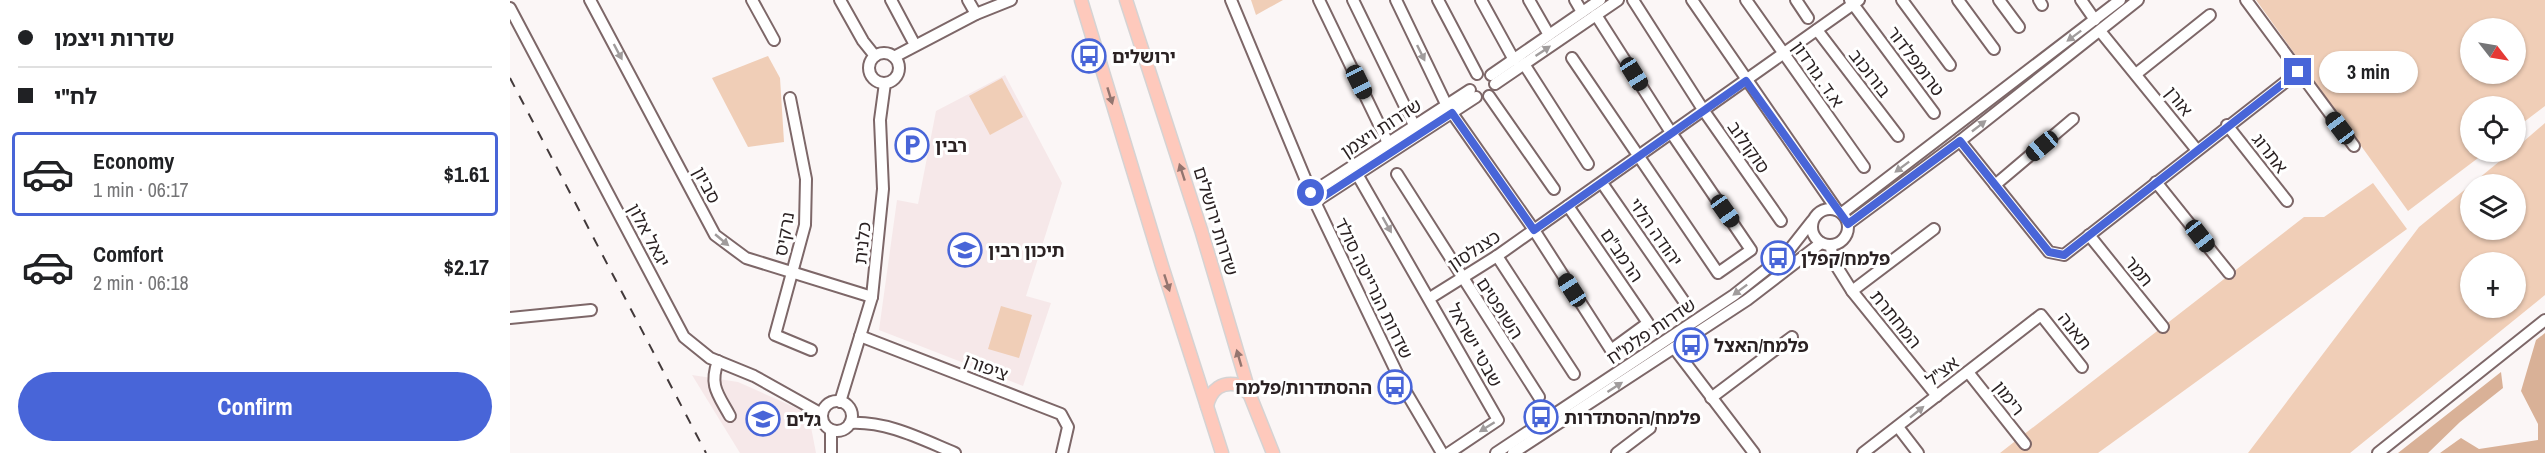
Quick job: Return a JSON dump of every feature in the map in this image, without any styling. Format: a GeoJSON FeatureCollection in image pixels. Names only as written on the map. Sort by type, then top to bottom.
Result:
{"type":"FeatureCollection","features":[{"type":"Feature","properties":{"kind":"main road"},"geometry":{"type":"LineString","coordinates":[[1081,0],[1222,453]]}},
{"type":"Feature","properties":{"kind":"main road","name":"שדרות ירושלים"},"geometry":{"type":"LineString","coordinates":[[1126,0],[1202,232],[1251,398],[1273,453]]}},
{"type":"Feature","properties":{"kind":"main road"},"geometry":{"type":"LineString","coordinates":[[1207,406],[1213,392],[1225,384],[1239,385],[1251,398]]}},
{"type":"Feature","properties":{"kind":"street","name":"סביון"},"geometry":{"type":"LineString","coordinates":[[590,0],[715,235],[746,258],[872,297]]}},
{"type":"Feature","properties":{"kind":"street"},"geometry":{"type":"LineString","coordinates":[[752,0],[774,40]]}},
{"type":"Feature","properties":{"kind":"street"},"geometry":{"type":"LineString","coordinates":[[840,0],[863,41],[875,56]]}},
{"type":"Feature","properties":{"kind":"street"},"geometry":{"type":"LineString","coordinates":[[891,0],[915,45]]}},
{"type":"Feature","properties":{"kind":"street"},"geometry":{"type":"LineString","coordinates":[[968,0],[976,14]]}},
{"type":"Feature","properties":{"kind":"street"},"geometry":{"type":"LineString","coordinates":[[894,57],[976,14],[1011,0]]}},
{"type":"Feature","properties":{"kind":"street","name":"שדרות הנרייטה סולד"},"geometry":{"type":"LineString","coordinates":[[1231,0],[1313,198],[1406,392],[1443,452]]}},
{"type":"Feature","properties":{"kind":"street"},"geometry":{"type":"LineString","coordinates":[[1319,0],[1388,143]]}},
{"type":"Feature","properties":{"kind":"street"},"geometry":{"type":"LineString","coordinates":[[1353,0],[1414,125]]}},
{"type":"Feature","properties":{"kind":"street"},"geometry":{"type":"LineString","coordinates":[[1396,0],[1449,109],[1534,230]]}},
{"type":"Feature","properties":{"kind":"street"},"geometry":{"type":"LineString","coordinates":[[1438,0],[1477,74],[1493,80],[1524,64],[1618,0]]}},
{"type":"Feature","properties":{"kind":"street"},"geometry":{"type":"LineString","coordinates":[[1481,0],[1514,60]]}},
{"type":"Feature","properties":{"kind":"street"},"geometry":{"type":"LineString","coordinates":[[1529,0],[1549,35]]}},
{"type":"Feature","properties":{"kind":"street"},"geometry":{"type":"LineString","coordinates":[[1575,0],[1582,12]]}},
{"type":"Feature","properties":{"kind":"street"},"geometry":{"type":"LineString","coordinates":[[1489,96],[1493,80],[1514,60],[1600,0]]}},
{"type":"Feature","properties":{"kind":"street","name":"סוקולוב"},"geometry":{"type":"LineString","coordinates":[[1633,0],[1704,111],[1781,221]]}},
{"type":"Feature","properties":{"kind":"street"},"geometry":{"type":"LineString","coordinates":[[1692,0],[1746,81],[1848,224]]}},
{"type":"Feature","properties":{"kind":"street","name":"א.ד. גורדון"},"geometry":{"type":"LineString","coordinates":[[1746,0],[1864,167]]}},
{"type":"Feature","properties":{"kind":"street"},"geometry":{"type":"LineString","coordinates":[[1796,0],[1808,18]]}},
{"type":"Feature","properties":{"kind":"street"},"geometry":{"type":"LineString","coordinates":[[1902,0],[1950,64]]}},
{"type":"Feature","properties":{"kind":"street"},"geometry":{"type":"LineString","coordinates":[[1958,0],[1994,49]]}},
{"type":"Feature","properties":{"kind":"street"},"geometry":{"type":"LineString","coordinates":[[1999,0],[2019,27]]}},
{"type":"Feature","properties":{"kind":"street"},"geometry":{"type":"LineString","coordinates":[[2081,0],[2095,20]]}},
{"type":"Feature","properties":{"kind":"street"},"geometry":{"type":"LineString","coordinates":[[2120,0],[1839,211],[1820,211],[1812,221],[1812,233],[1826,244],[1846,236],[1848,224],[1960,141],[2138,0]]}},
{"type":"Feature","properties":{"kind":"street"},"geometry":{"type":"LineString","coordinates":[[2246,0],[2354,146]]}},
{"type":"Feature","properties":{"kind":"street","name":"כצנלסון"},"geometry":{"type":"LineString","coordinates":[[1430,298],[1497,256],[1672,134],[1854,1]]}},
{"type":"Feature","properties":{"kind":"street","name":"טרומפלדור"},"geometry":{"type":"LineString","coordinates":[[1854,1],[1935,113]]}},
{"type":"Feature","properties":{"kind":"street","name":"יגאל אלון"},"geometry":{"type":"LineString","coordinates":[[510,8],[684,337],[696,349],[754,376],[822,414]]}},
{"type":"Feature","properties":{"kind":"street"},"geometry":{"type":"LineString","coordinates":[[1572,58],[1637,158],[1718,273],[1751,250],[1672,134],[1596,15]]}},
{"type":"Feature","properties":{"kind":"street"},"geometry":{"type":"LineString","coordinates":[[2136,74],[2210,15]]}},
{"type":"Feature","properties":{"kind":"street","name":"בורוכוב"},"geometry":{"type":"LineString","coordinates":[[1817,30],[1898,136]]}},
{"type":"Feature","properties":{"kind":"street","name":"אורן"},"geometry":{"type":"LineString","coordinates":[[2100,31],[2196,149]]}},
{"type":"Feature","properties":{"kind":"street"},"geometry":{"type":"LineString","coordinates":[[885,53],[894,57],[899,70],[894,79],[885,83],[876,80],[870,73],[870,64],[875,56],[885,53]]}},
{"type":"Feature","properties":{"kind":"street"},"geometry":{"type":"LineString","coordinates":[[1524,64],[1588,164]]}},
{"type":"Feature","properties":{"kind":"street"},"geometry":{"type":"LineString","coordinates":[[1960,141],[2049,252],[2064,255],[2196,149],[2298,72]]}},
{"type":"Feature","properties":{"kind":"street"},"geometry":{"type":"LineString","coordinates":[[1477,74],[1471,79],[1473,94],[1489,96],[1554,189]]}},
{"type":"Feature","properties":{"kind":"street","name":"כלנית"},"geometry":{"type":"LineString","coordinates":[[840,402],[872,297],[884,189],[880,120],[885,83]]}},
{"type":"Feature","properties":{"kind":"street","name":"שדרות ויצמן"},"geometry":{"type":"LineString","coordinates":[[1313,198],[1357,174],[1473,94]]}},
{"type":"Feature","properties":{"kind":"street","name":"נרקיס"},"geometry":{"type":"LineString","coordinates":[[790,98],[806,179],[805,225],[775,335],[811,350]]}},
{"type":"Feature","properties":{"kind":"street","name":"שדרות ויצמן"},"geometry":{"type":"LineString","coordinates":[[1313,198],[1414,125],[1449,109]]}},
{"type":"Feature","properties":{"kind":"street"},"geometry":{"type":"LineString","coordinates":[[1995,185],[2073,119]]}},
{"type":"Feature","properties":{"kind":"street","name":"אתרוג"},"geometry":{"type":"LineString","coordinates":[[2227,125],[2287,201]]}},
{"type":"Feature","properties":{"kind":"street","name":"שבטי ישראל"},"geometry":{"type":"LineString","coordinates":[[1357,174],[1498,420],[1443,452]]}},
{"type":"Feature","properties":{"kind":"street","name":"השופטים"},"geometry":{"type":"LineString","coordinates":[[1397,174],[1461,279],[1539,397]]}},
{"type":"Feature","properties":{"kind":"street"},"geometry":{"type":"LineString","coordinates":[[2156,182],[2229,273]]}},
{"type":"Feature","properties":{"kind":"street","name":"יהודה הלוי"},"geometry":{"type":"LineString","coordinates":[[1602,183],[1683,300]]}},
{"type":"Feature","properties":{"kind":"street","name":"הרמב\"ם"},"geometry":{"type":"LineString","coordinates":[[1534,230],[1611,350],[1648,323],[1568,206]]}},
{"type":"Feature","properties":{"kind":"street","name":"שדרות פלמ\"ח"},"geometry":{"type":"LineString","coordinates":[[1496,453],[1734,295],[1786,254],[1812,221]]}},
{"type":"Feature","properties":{"kind":"street","name":"המחתרת"},"geometry":{"type":"LineString","coordinates":[[1851,291],[1934,230]]}},
{"type":"Feature","properties":{"kind":"street","name":"תמר"},"geometry":{"type":"LineString","coordinates":[[2089,235],[2163,327]]}},
{"type":"Feature","properties":{"kind":"street","name":"שדרות פלמ\"ח"},"geometry":{"type":"LineString","coordinates":[[1513,453],[1747,300],[1826,244]]}},
{"type":"Feature","properties":{"kind":"street","name":"המחתרת"},"geometry":{"type":"LineString","coordinates":[[1826,244],[1851,291],[1937,396]]}},
{"type":"Feature","properties":{"kind":"street"},"geometry":{"type":"LineString","coordinates":[[1497,256],[1574,374]]}},
{"type":"Feature","properties":{"kind":"street"},"geometry":{"type":"LineString","coordinates":[[510,318],[591,310]]}},
{"type":"Feature","properties":{"kind":"street","name":"אצ\"ל"},"geometry":{"type":"LineString","coordinates":[[1863,453],[2041,315]]}},
{"type":"Feature","properties":{"kind":"street","name":"תאנה"},"geometry":{"type":"LineString","coordinates":[[2041,315],[2082,367]]}},
{"type":"Feature","properties":{"kind":"street"},"geometry":{"type":"LineString","coordinates":[[2378,453],[2545,320]]}},
{"type":"Feature","properties":{"kind":"street","name":"ציפורן"},"geometry":{"type":"LineString","coordinates":[[860,336],[1061,414],[1068,427],[1062,453]]}},
{"type":"Feature","properties":{"kind":"street"},"geometry":{"type":"LineString","coordinates":[[1711,398],[1792,337]]}},
{"type":"Feature","properties":{"kind":"street"},"geometry":{"type":"LineString","coordinates":[[1674,348],[1754,453]]}},
{"type":"Feature","properties":{"kind":"street"},"geometry":{"type":"LineString","coordinates":[[718,361],[713,376],[714,388],[730,416]]}},
{"type":"Feature","properties":{"kind":"street","name":"רימון"},"geometry":{"type":"LineString","coordinates":[[1968,372],[2025,444]]}},
{"type":"Feature","properties":{"kind":"street"},"geometry":{"type":"LineString","coordinates":[[850,423],[851,411],[840,402],[827,405],[822,414],[824,423],[831,430],[841,430],[850,423],[881,424],[955,453]]}},
{"type":"Feature","properties":{"kind":"street"},"geometry":{"type":"LineString","coordinates":[[1898,427],[1918,453]]}},
{"type":"Feature","properties":{"kind":"street"},"geometry":{"type":"LineString","coordinates":[[1617,453],[1650,428]]}},
{"type":"Feature","properties":{"kind":"street"},"geometry":{"type":"LineString","coordinates":[[831,430],[831,453]]}},
{"type":"Feature","properties":{"kind":"shaded area"},"geometry":{"type":"Polygon","coordinates":[[[1251,0],[1283,0],[1256,15],[1251,0]]]}},
{"type":"Feature","properties":{"kind":"shaded area"},"geometry":{"type":"Polygon","coordinates":[[[2256,0],[2545,0],[2545,106],[2526,120],[2526,96],[2460,96],[2460,162],[2473,162],[2408,211],[2256,0]]]}},
{"type":"Feature","properties":{"kind":"shaded area"},"geometry":{"type":"Polygon","coordinates":[[[768,56],[780,78],[784,142],[748,147],[712,78],[768,56]]]}},
{"type":"Feature","properties":{"kind":"shaded area","name":"תיכון רבין"},"geometry":{"type":"Polygon","coordinates":[[[1005,75],[1062,183],[1026,296],[1051,303],[1023,386],[879,330],[897,200],[918,204],[936,111],[1005,75]]]}},
{"type":"Feature","properties":{"kind":"shaded area"},"geometry":{"type":"Polygon","coordinates":[[[1002,78],[1023,117],[990,135],[969,96],[1002,78]]]}},
{"type":"Feature","properties":{"kind":"shaded area"},"geometry":{"type":"Polygon","coordinates":[[[2545,123],[2545,295],[2526,310],[2526,252],[2460,252],[2460,318],[2517,318],[2350,453],[2248,453],[2419,227],[2460,193],[2460,240],[2526,240],[2526,174],[2484,174],[2499,162],[2526,162],[2526,139],[2545,123]]]}},
{"type":"Feature","properties":{"kind":"shaded area"},"geometry":{"type":"Polygon","coordinates":[[[2373,183],[2407,229],[2098,453],[2000,453],[2304,217],[2324,217],[2373,183]]]}},
{"type":"Feature","properties":{"kind":"shaded area"},"geometry":{"type":"Polygon","coordinates":[[[1001,306],[1032,315],[1019,358],[988,349],[1001,306]]]}},
{"type":"Feature","properties":{"kind":"shaded area"},"geometry":{"type":"Polygon","coordinates":[[[2545,333],[2545,453],[2440,453],[2461,438],[2479,449],[2538,440],[2538,424],[2521,391],[2536,340],[2545,333]]]}},
{"type":"Feature","properties":{"kind":"shaded area"},"geometry":{"type":"Polygon","coordinates":[[[2501,372],[2503,388],[2460,422],[2428,453],[2398,453],[2501,372]]]}},
{"type":"Feature","properties":{"kind":"shaded area","name":"גלים"},"geometry":{"type":"Polygon","coordinates":[[[692,375],[738,382],[803,411],[811,427],[816,453],[740,453],[692,375]]]}},
{"type":"Feature","properties":{"kind":"railway"},"geometry":{"type":"LineString","coordinates":[[510,78],[706,453]]}},
{"type":"Feature","properties":{"kind":"place","name":"ירושלים"},"geometry":{"type":"Point","coordinates":[1089,56]}},
{"type":"Feature","properties":{"kind":"place","name":"רבין"},"geometry":{"type":"Point","coordinates":[912,145]}},
{"type":"Feature","properties":{"kind":"place","name":"תיכון רבין"},"geometry":{"type":"Point","coordinates":[965,250]}},
{"type":"Feature","properties":{"kind":"place","name":"פלמח/קפלן"},"geometry":{"type":"Point","coordinates":[1778,258]}},
{"type":"Feature","properties":{"kind":"place","name":"פלמח/האצל"},"geometry":{"type":"Point","coordinates":[1691,345]}},
{"type":"Feature","properties":{"kind":"place","name":"ההסתדרות/פלמח"},"geometry":{"type":"Point","coordinates":[1395,387]}},
{"type":"Feature","properties":{"kind":"place","name":"פלמח/ההסתדרות"},"geometry":{"type":"Point","coordinates":[1541,417]}},
{"type":"Feature","properties":{"kind":"place","name":"גלים"},"geometry":{"type":"Point","coordinates":[763,419]}},
{"type":"Feature","properties":{"kind":"route"},"geometry":{"type":"LineString","coordinates":[[1311,193],[1315,202],[1452,113],[1534,230],[1746,81],[1830,196],[1837,210],[1845,216],[1848,224],[1960,141],[2049,252],[2064,255],[2196,149],[2298,72]]}}]}
